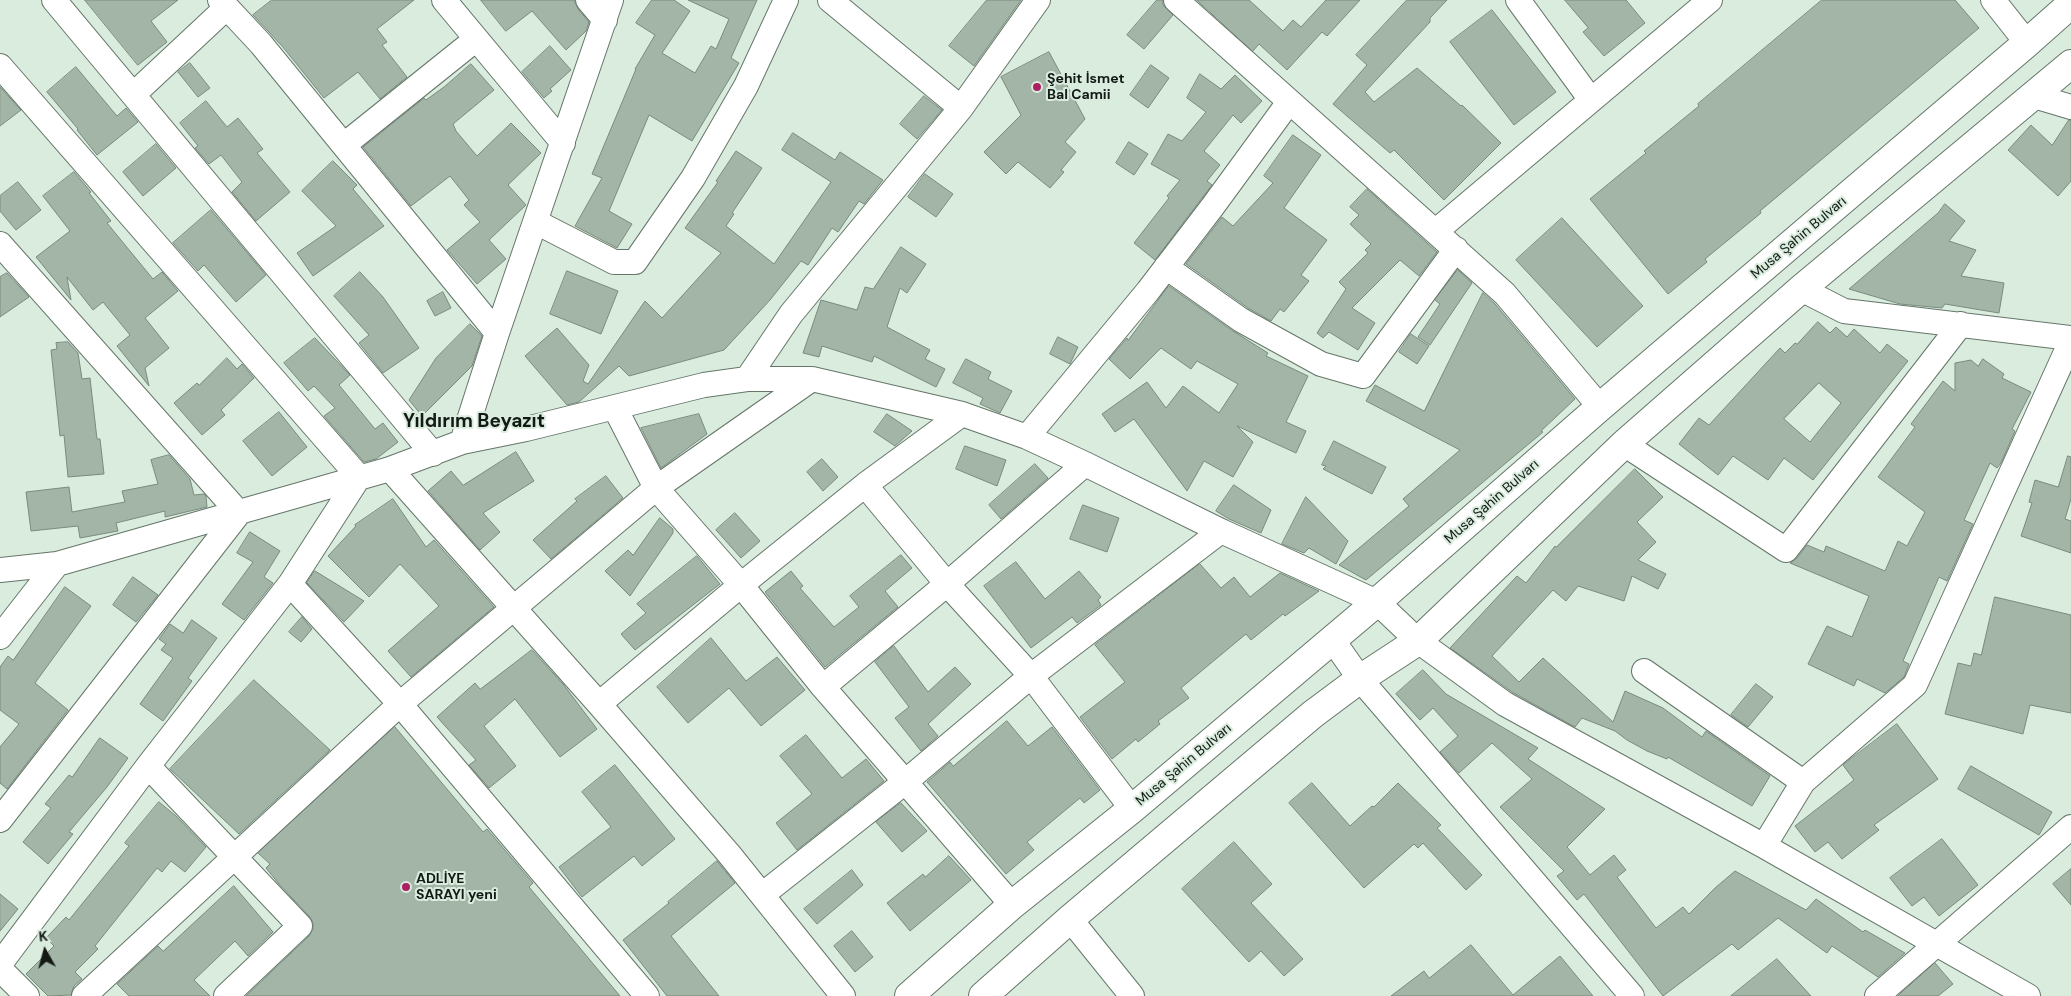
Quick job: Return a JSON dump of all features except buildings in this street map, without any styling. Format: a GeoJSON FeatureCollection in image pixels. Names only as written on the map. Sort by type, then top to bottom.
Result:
{"type":"FeatureCollection","features":[{"type":"Feature","properties":{"kind":"main road","name":"Musa Şahin Bulvarı"},"geometry":{"type":"LineString","coordinates":[[909,996],[1012,905],[1132,809],[1377,602],[1600,407],[2071,4]]}},
{"type":"Feature","properties":{"kind":"main road"},"geometry":{"type":"LineString","coordinates":[[983,996],[1070,919],[1313,714],[1360,678],[1418,641],[1624,444],[1801,289],[2071,64]]}},
{"type":"Feature","properties":{"kind":"main road"},"geometry":{"type":"LineString","coordinates":[[995,996],[1017,977],[1070,919]]}},
{"type":"Feature","properties":{"kind":"street"},"geometry":{"type":"LineString","coordinates":[[54,0],[433,454]]}},
{"type":"Feature","properties":{"kind":"street"},"geometry":{"type":"LineString","coordinates":[[444,0],[475,40],[562,143]]}},
{"type":"Feature","properties":{"kind":"street"},"geometry":{"type":"LineString","coordinates":[[462,442],[497,333],[608,10],[588,0]]}},
{"type":"Feature","properties":{"kind":"street"},"geometry":{"type":"LineString","coordinates":[[536,222],[614,262],[635,262],[703,161],[746,86],[786,0]]}},
{"type":"Feature","properties":{"kind":"street"},"geometry":{"type":"LineString","coordinates":[[831,0],[961,108]]}},
{"type":"Feature","properties":{"kind":"street"},"geometry":{"type":"LineString","coordinates":[[747,379],[791,314],[961,108],[1038,0]]}},
{"type":"Feature","properties":{"kind":"street"},"geometry":{"type":"LineString","coordinates":[[1176,0],[1505,294],[1600,407]]}},
{"type":"Feature","properties":{"kind":"street"},"geometry":{"type":"LineString","coordinates":[[1518,0],[1592,100]]}},
{"type":"Feature","properties":{"kind":"street"},"geometry":{"type":"LineString","coordinates":[[1436,231],[1710,0]]}},
{"type":"Feature","properties":{"kind":"street"},"geometry":{"type":"LineString","coordinates":[[1993,0],[2027,43]]}},
{"type":"Feature","properties":{"kind":"street"},"geometry":{"type":"LineString","coordinates":[[134,94],[223,4],[261,44],[497,333]]}},
{"type":"Feature","properties":{"kind":"street"},"geometry":{"type":"LineString","coordinates":[[344,145],[475,40]]}},
{"type":"Feature","properties":{"kind":"street"},"geometry":{"type":"LineString","coordinates":[[0,66],[353,479]]}},
{"type":"Feature","properties":{"kind":"street"},"geometry":{"type":"LineString","coordinates":[[2034,96],[2071,107]]}},
{"type":"Feature","properties":{"kind":"street"},"geometry":{"type":"LineString","coordinates":[[1027,437],[1166,267],[1289,102]]}},
{"type":"Feature","properties":{"kind":"street"},"geometry":{"type":"LineString","coordinates":[[1166,267],[1241,320],[1322,364],[1363,376],[1456,249]]}},
{"type":"Feature","properties":{"kind":"street"},"geometry":{"type":"LineString","coordinates":[[3,252],[239,513]]}},
{"type":"Feature","properties":{"kind":"street"},"geometry":{"type":"LineString","coordinates":[[1764,846],[1803,782],[1915,686],[2071,340],[1961,324],[1844,311],[1801,289]]}},
{"type":"Feature","properties":{"kind":"street"},"geometry":{"type":"LineString","coordinates":[[1624,444],[1786,550],[1961,324]]}},
{"type":"Feature","properties":{"kind":"street"},"geometry":{"type":"LineString","coordinates":[[0,570],[57,564],[390,469],[462,442],[615,408],[704,385],[747,379],[812,379],[962,414],[1027,437],[1221,531],[1377,602],[1418,641],[1505,704],[1764,846],[2028,996]]}},
{"type":"Feature","properties":{"kind":"street"},"geometry":{"type":"LineString","coordinates":[[84,996],[400,704],[656,488],[812,379]]}},
{"type":"Feature","properties":{"kind":"street"},"geometry":{"type":"LineString","coordinates":[[615,408],[656,488],[741,585],[823,687],[1012,905]]}},
{"type":"Feature","properties":{"kind":"street"},"geometry":{"type":"LineString","coordinates":[[599,704],[741,585],[865,485],[962,414]]}},
{"type":"Feature","properties":{"kind":"street"},"geometry":{"type":"LineString","coordinates":[[823,687],[947,584],[1085,464]]}},
{"type":"Feature","properties":{"kind":"street"},"geometry":{"type":"LineString","coordinates":[[390,469],[599,704],[728,854],[843,996]]}},
{"type":"Feature","properties":{"kind":"street"},"geometry":{"type":"LineString","coordinates":[[0,964],[148,766],[290,584],[353,479]]}},
{"type":"Feature","properties":{"kind":"street"},"geometry":{"type":"LineString","coordinates":[[0,944],[249,626],[353,479]]}},
{"type":"Feature","properties":{"kind":"street"},"geometry":{"type":"LineString","coordinates":[[865,485],[947,584],[1031,676],[1132,809]]}},
{"type":"Feature","properties":{"kind":"street"},"geometry":{"type":"LineString","coordinates":[[0,820],[239,513]]}},
{"type":"Feature","properties":{"kind":"street"},"geometry":{"type":"LineString","coordinates":[[762,896],[905,782],[1031,676],[1221,531]]}},
{"type":"Feature","properties":{"kind":"street"},"geometry":{"type":"LineString","coordinates":[[0,637],[57,564]]}},
{"type":"Feature","properties":{"kind":"street"},"geometry":{"type":"LineString","coordinates":[[290,584],[400,704],[647,996]]}},
{"type":"Feature","properties":{"kind":"street"},"geometry":{"type":"LineString","coordinates":[[1332,640],[1360,678],[1632,996]]}},
{"type":"Feature","properties":{"kind":"street"},"geometry":{"type":"LineString","coordinates":[[1644,671],[1803,782]]}},
{"type":"Feature","properties":{"kind":"street"},"geometry":{"type":"LineString","coordinates":[[148,766],[235,855],[300,926],[226,996]]}},
{"type":"Feature","properties":{"kind":"street"},"geometry":{"type":"LineString","coordinates":[[1877,996],[1937,946],[2071,827]]}},
{"type":"Feature","properties":{"kind":"street"},"geometry":{"type":"LineString","coordinates":[[1070,919],[1132,996]]}},
{"type":"Feature","properties":{"kind":"street"},"geometry":{"type":"LineString","coordinates":[[0,969],[27,996]]}},
{"type":"Feature","properties":{"kind":"place","name":"Şehit İsmet Bal Camii"},"geometry":{"type":"Point","coordinates":[1037,87]}},
{"type":"Feature","properties":{"kind":"place","name":"ADLİYE SARAYI yeni"},"geometry":{"type":"Point","coordinates":[406,887]}},
{"type":"Feature","properties":{"kind":"district","name":"Yıldırım Beyazıt"},"geometry":{"type":"Point","coordinates":[474,422]}}]}
